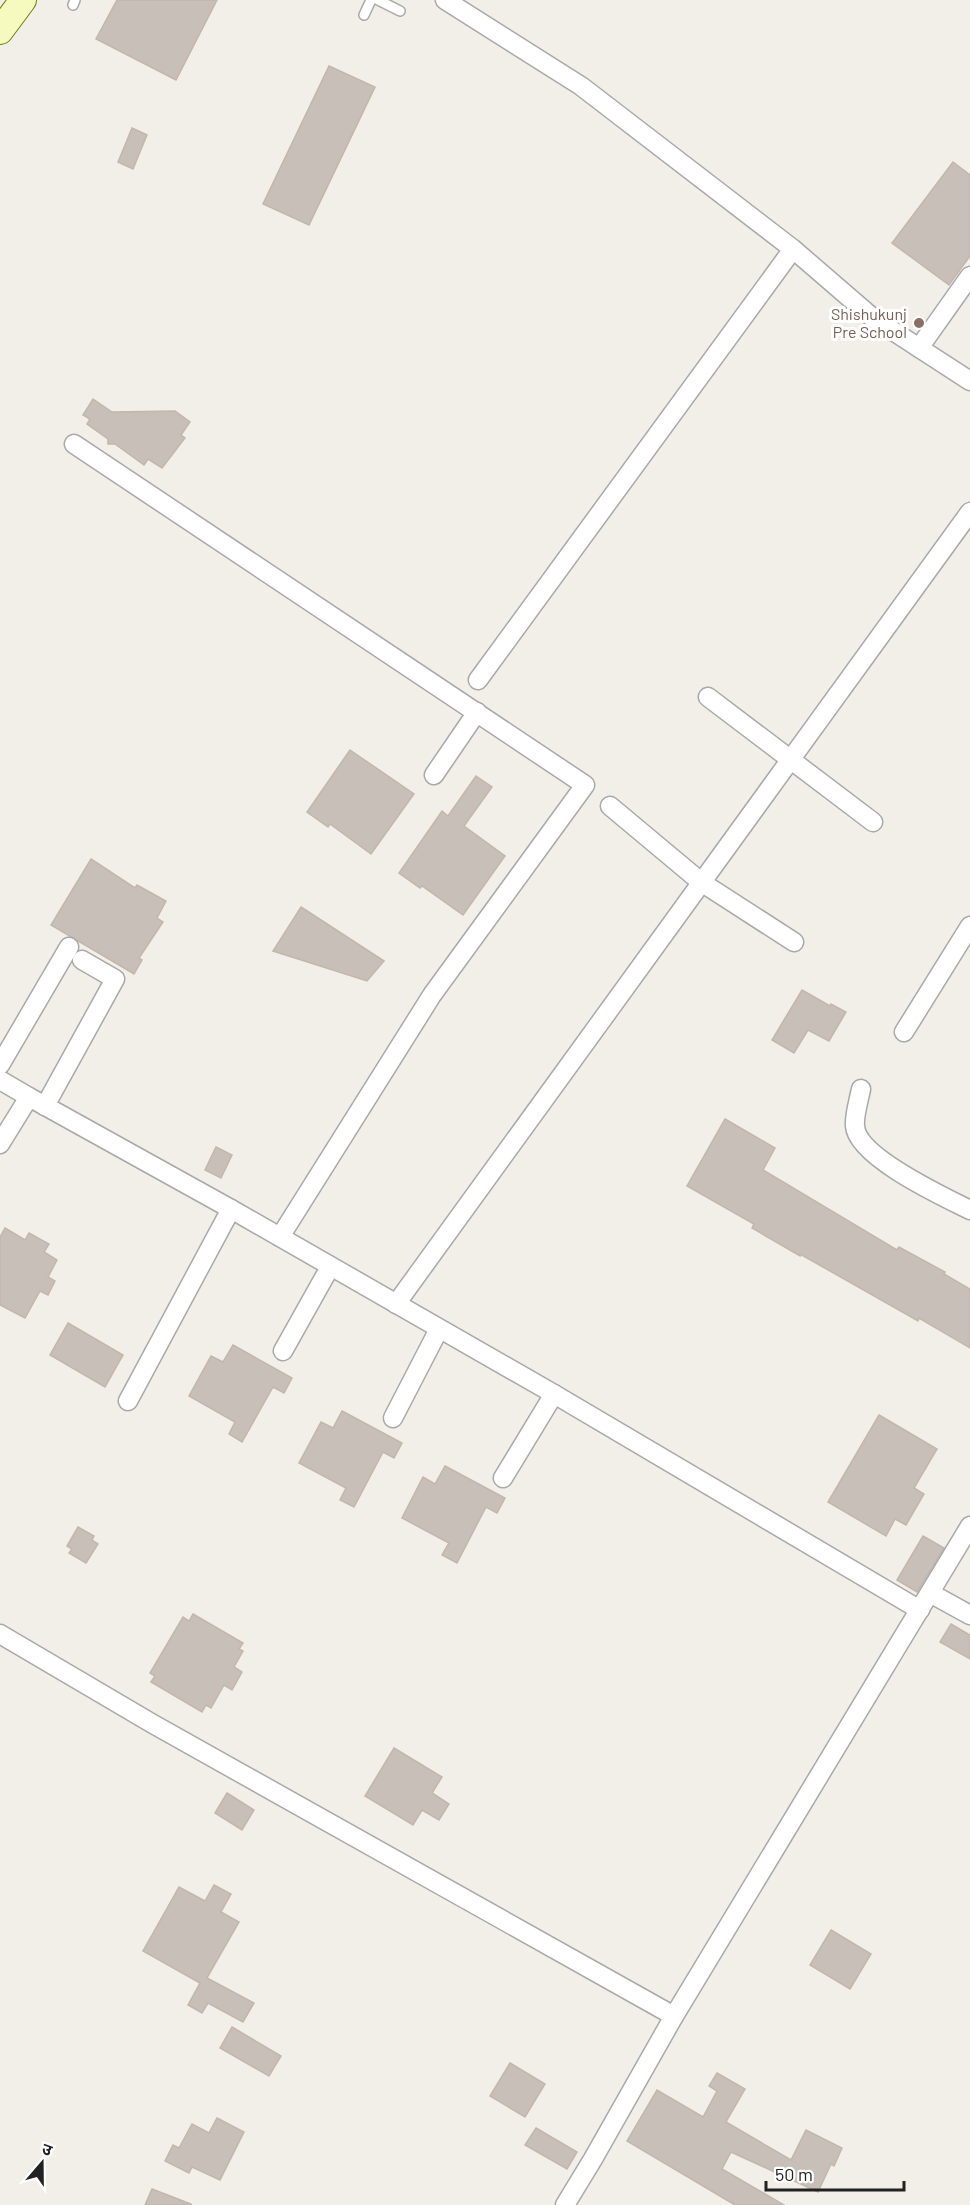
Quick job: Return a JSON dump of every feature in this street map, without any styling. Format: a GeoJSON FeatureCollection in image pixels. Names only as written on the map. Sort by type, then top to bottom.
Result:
{"type":"FeatureCollection","features":[{"type":"Feature","properties":{"kind":"street"},"geometry":{"type":"LineString","coordinates":[[0,31],[23,0]]}},
{"type":"Feature","properties":{"kind":"street"},"geometry":{"type":"LineString","coordinates":[[445,0],[581,86],[793,249],[873,318],[970,381]]}},
{"type":"Feature","properties":{"kind":"street"},"geometry":{"type":"LineString","coordinates":[[478,680],[793,249]]}},
{"type":"Feature","properties":{"kind":"street"},"geometry":{"type":"LineString","coordinates":[[919,348],[970,276]]}},
{"type":"Feature","properties":{"kind":"street"},"geometry":{"type":"LineString","coordinates":[[74,444],[585,785],[432,995],[280,1237]]}},
{"type":"Feature","properties":{"kind":"street"},"geometry":{"type":"LineString","coordinates":[[396,1304],[970,512]]}},
{"type":"Feature","properties":{"kind":"street"},"geometry":{"type":"LineString","coordinates":[[708,696],[873,822]]}},
{"type":"Feature","properties":{"kind":"street"},"geometry":{"type":"LineString","coordinates":[[434,775],[477,712]]}},
{"type":"Feature","properties":{"kind":"street"},"geometry":{"type":"LineString","coordinates":[[610,806],[701,882],[794,942]]}},
{"type":"Feature","properties":{"kind":"street"},"geometry":{"type":"LineString","coordinates":[[904,1032],[970,926]]}},
{"type":"Feature","properties":{"kind":"street"},"geometry":{"type":"LineString","coordinates":[[0,1065],[76,954],[114,977],[114,982],[45,1106]]}},
{"type":"Feature","properties":{"kind":"street"},"geometry":{"type":"LineString","coordinates":[[0,1080],[554,1394],[920,1610]]}},
{"type":"Feature","properties":{"kind":"street"},"geometry":{"type":"LineString","coordinates":[[861,1089],[855,1126],[860,1142],[881,1160],[919,1184],[970,1210]]}},
{"type":"Feature","properties":{"kind":"street"},"geometry":{"type":"LineString","coordinates":[[0,1144],[29,1097]]}},
{"type":"Feature","properties":{"kind":"street"},"geometry":{"type":"LineString","coordinates":[[128,1401],[231,1209]]}},
{"type":"Feature","properties":{"kind":"street"},"geometry":{"type":"LineString","coordinates":[[283,1352],[330,1267]]}},
{"type":"Feature","properties":{"kind":"street"},"geometry":{"type":"LineString","coordinates":[[393,1418],[439,1329]]}},
{"type":"Feature","properties":{"kind":"street"},"geometry":{"type":"LineString","coordinates":[[503,1478],[554,1394]]}},
{"type":"Feature","properties":{"kind":"street"},"geometry":{"type":"LineString","coordinates":[[565,2205],[674,2016],[970,1526]]}},
{"type":"Feature","properties":{"kind":"street"},"geometry":{"type":"LineString","coordinates":[[930,1593],[970,1615]]}},
{"type":"Feature","properties":{"kind":"street"},"geometry":{"type":"LineString","coordinates":[[0,1634],[153,1724],[674,2016]]}},
{"type":"Feature","properties":{"kind":"lane"},"geometry":{"type":"LineString","coordinates":[[364,15],[371,0]]}},
{"type":"Feature","properties":{"kind":"lane"},"geometry":{"type":"LineString","coordinates":[[378,0],[400,11]]}},
{"type":"Feature","properties":{"kind":"building"},"geometry":{"type":"Polygon","coordinates":[[[117,0],[217,0],[176,80],[96,39],[117,0]]]}},
{"type":"Feature","properties":{"kind":"building"},"geometry":{"type":"Polygon","coordinates":[[[329,66],[375,87],[309,225],[263,204],[329,66]]]}},
{"type":"Feature","properties":{"kind":"building"},"geometry":{"type":"Polygon","coordinates":[[[132,128],[147,135],[133,169],[118,162],[132,128]]]}},
{"type":"Feature","properties":{"kind":"building"},"geometry":{"type":"Polygon","coordinates":[[[953,162],[970,175],[970,256],[949,285],[892,243],[953,162]]]}},
{"type":"Feature","properties":{"kind":"building"},"geometry":{"type":"Polygon","coordinates":[[[93,399],[112,412],[175,411],[190,422],[181,435],[185,438],[162,468],[148,459],[144,465],[115,444],[108,444],[108,439],[87,424],[90,419],[83,415],[93,399]]]}},
{"type":"Feature","properties":{"kind":"building"},"geometry":{"type":"Polygon","coordinates":[[[350,750],[414,794],[371,854],[330,824],[328,827],[307,812],[350,750]]]}},
{"type":"Feature","properties":{"kind":"building"},"geometry":{"type":"Polygon","coordinates":[[[476,776],[492,787],[464,826],[505,856],[463,915],[399,873],[442,811],[448,816],[476,776]]]}},
{"type":"Feature","properties":{"kind":"building"},"geometry":{"type":"Polygon","coordinates":[[[91,859],[135,888],[137,885],[166,901],[157,918],[163,922],[139,958],[142,960],[134,974],[51,925],[91,859]]]}},
{"type":"Feature","properties":{"kind":"building"},"geometry":{"type":"Polygon","coordinates":[[[301,907],[384,961],[367,981],[273,951],[301,907]]]}},
{"type":"Feature","properties":{"kind":"building"},"geometry":{"type":"Polygon","coordinates":[[[802,990],[846,1012],[829,1041],[808,1030],[794,1053],[772,1040],[802,990]]]}},
{"type":"Feature","properties":{"kind":"building"},"geometry":{"type":"Polygon","coordinates":[[[725,1119],[775,1148],[763,1170],[897,1250],[899,1247],[945,1272],[944,1274],[970,1289],[970,1348],[919,1318],[918,1321],[800,1254],[800,1256],[752,1228],[754,1224],[687,1186],[725,1119]]]}},
{"type":"Feature","properties":{"kind":"building"},"geometry":{"type":"Polygon","coordinates":[[[216,1147],[232,1155],[221,1178],[205,1170],[216,1147]]]}},
{"type":"Feature","properties":{"kind":"building"},"geometry":{"type":"Polygon","coordinates":[[[5,1228],[25,1240],[29,1233],[49,1244],[44,1252],[57,1260],[48,1277],[55,1281],[48,1295],[40,1291],[25,1318],[0,1305],[0,1237],[5,1228]]]}},
{"type":"Feature","properties":{"kind":"building"},"geometry":{"type":"Polygon","coordinates":[[[68,1323],[123,1355],[105,1387],[50,1355],[68,1323]]]}},
{"type":"Feature","properties":{"kind":"building"},"geometry":{"type":"Polygon","coordinates":[[[233,1345],[292,1378],[284,1393],[273,1387],[242,1442],[229,1434],[235,1422],[189,1396],[211,1356],[223,1362],[233,1345]]]}},
{"type":"Feature","properties":{"kind":"building"},"geometry":{"type":"Polygon","coordinates":[[[342,1411],[402,1443],[394,1458],[383,1452],[354,1507],[340,1500],[346,1488],[299,1463],[321,1422],[333,1428],[342,1411]]]}},
{"type":"Feature","properties":{"kind":"building"},"geometry":{"type":"Polygon","coordinates":[[[879,1415],[937,1449],[914,1488],[924,1494],[906,1525],[895,1519],[886,1536],[828,1502],[879,1415]]]}},
{"type":"Feature","properties":{"kind":"building"},"geometry":{"type":"Polygon","coordinates":[[[445,1466],[505,1498],[497,1513],[486,1507],[457,1563],[442,1555],[449,1543],[402,1518],[423,1477],[435,1484],[445,1466]]]}},
{"type":"Feature","properties":{"kind":"building"},"geometry":{"type":"Polygon","coordinates":[[[78,1527],[94,1536],[92,1540],[98,1544],[86,1563],[69,1553],[72,1549],[67,1546],[78,1527]]]}},
{"type":"Feature","properties":{"kind":"building"},"geometry":{"type":"Polygon","coordinates":[[[923,1536],[944,1548],[917,1592],[897,1580],[923,1536]]]}},
{"type":"Feature","properties":{"kind":"building"},"geometry":{"type":"Polygon","coordinates":[[[193,1614],[243,1643],[239,1649],[243,1651],[234,1667],[242,1672],[232,1690],[224,1685],[211,1708],[206,1705],[202,1712],[151,1682],[155,1676],[150,1673],[183,1617],[189,1621],[193,1614]]]}},
{"type":"Feature","properties":{"kind":"building"},"geometry":{"type":"Polygon","coordinates":[[[951,1624],[970,1635],[970,1659],[940,1642],[951,1624]]]}},
{"type":"Feature","properties":{"kind":"building"},"geometry":{"type":"Polygon","coordinates":[[[394,1748],[442,1777],[432,1793],[449,1804],[439,1820],[422,1810],[413,1825],[365,1796],[394,1748]]]}},
{"type":"Feature","properties":{"kind":"building"},"geometry":{"type":"Polygon","coordinates":[[[227,1793],[254,1810],[242,1830],[215,1813],[227,1793]]]}},
{"type":"Feature","properties":{"kind":"building"},"geometry":{"type":"Polygon","coordinates":[[[214,1885],[231,1894],[221,1912],[239,1922],[207,1978],[254,2003],[243,2022],[208,2003],[202,2013],[188,2005],[200,1983],[143,1951],[179,1887],[205,1901],[214,1885]]]}},
{"type":"Feature","properties":{"kind":"building"},"geometry":{"type":"Polygon","coordinates":[[[831,1930],[871,1954],[850,1989],[810,1965],[831,1930]]]}},
{"type":"Feature","properties":{"kind":"building"},"geometry":{"type":"Polygon","coordinates":[[[232,2027],[281,2056],[269,2076],[220,2048],[232,2027]]]}},
{"type":"Feature","properties":{"kind":"building"},"geometry":{"type":"Polygon","coordinates":[[[510,2063],[545,2084],[525,2117],[490,2096],[510,2063]]]}},
{"type":"Feature","properties":{"kind":"building"},"geometry":{"type":"Polygon","coordinates":[[[717,2073],[745,2089],[726,2122],[791,2160],[806,2130],[842,2148],[834,2166],[831,2164],[818,2192],[731,2152],[722,2169],[784,2205],[735,2205],[627,2141],[657,2090],[703,2117],[717,2091],[709,2086],[717,2073]]]}},
{"type":"Feature","properties":{"kind":"building"},"geometry":{"type":"Polygon","coordinates":[[[217,2118],[244,2132],[220,2180],[192,2167],[189,2173],[165,2161],[173,2145],[179,2148],[192,2124],[209,2133],[217,2118]]]}},
{"type":"Feature","properties":{"kind":"building"},"geometry":{"type":"Polygon","coordinates":[[[536,2128],[577,2152],[567,2169],[525,2145],[536,2128]]]}},
{"type":"Feature","properties":{"kind":"building"},"geometry":{"type":"Polygon","coordinates":[[[152,2189],[191,2204],[191,2205],[145,2205],[152,2189]]]}},
{"type":"Feature","properties":{"kind":"place","name":"Shishukunj Pre School"},"geometry":{"type":"Point","coordinates":[919,323]}}]}
